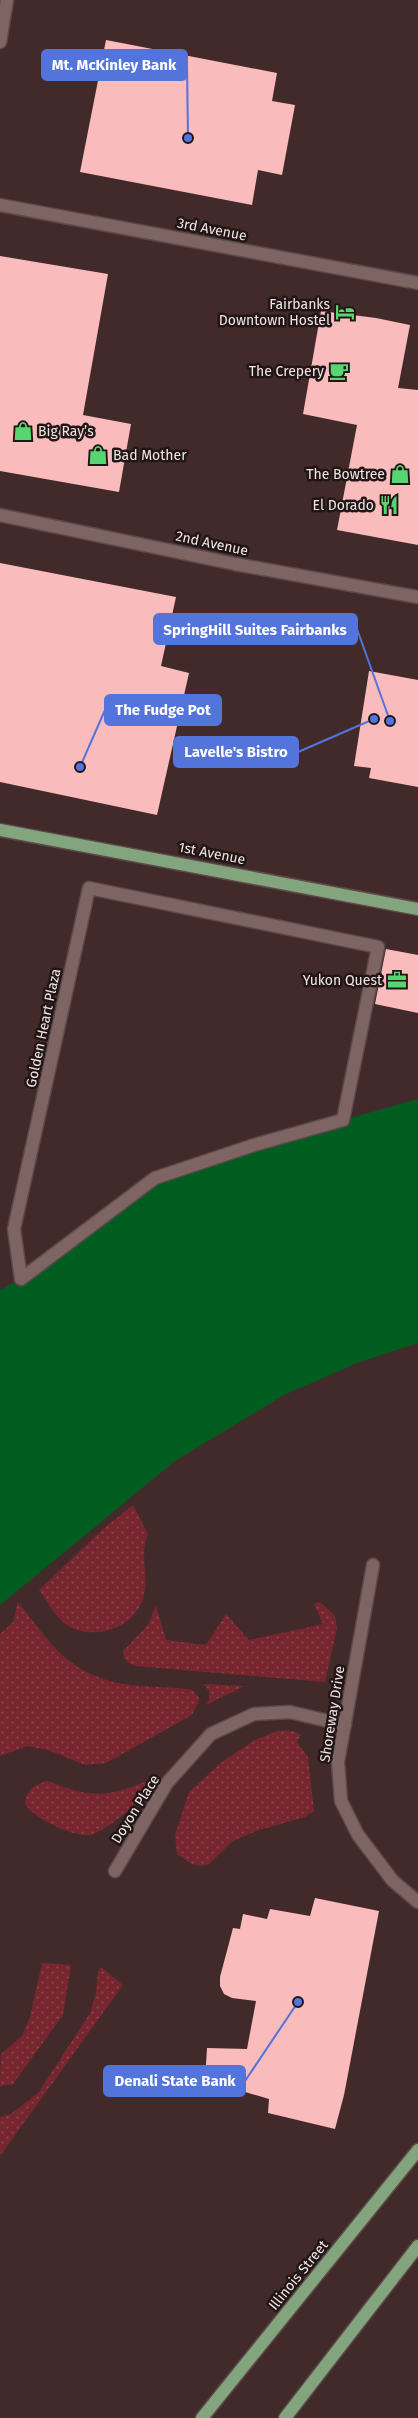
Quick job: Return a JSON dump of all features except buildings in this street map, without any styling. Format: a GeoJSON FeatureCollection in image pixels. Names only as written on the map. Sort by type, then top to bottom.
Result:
{"type":"FeatureCollection","features":[{"type":"Feature","properties":{"kind":"main road","name":"1st Avenue"},"geometry":{"type":"LineString","coordinates":[[0,830],[418,909]]}},
{"type":"Feature","properties":{"kind":"main road","name":"Illinois Street"},"geometry":{"type":"LineString","coordinates":[[202,2418],[418,2150]]}},
{"type":"Feature","properties":{"kind":"main road"},"geometry":{"type":"LineString","coordinates":[[285,2418],[418,2246]]}},
{"type":"Feature","properties":{"kind":"street"},"geometry":{"type":"LineString","coordinates":[[0,42],[7,0]]}},
{"type":"Feature","properties":{"kind":"street","name":"3rd Avenue"},"geometry":{"type":"LineString","coordinates":[[0,205],[418,283]]}},
{"type":"Feature","properties":{"kind":"street","name":"2nd Avenue"},"geometry":{"type":"LineString","coordinates":[[0,515],[235,564],[418,597]]}},
{"type":"Feature","properties":{"kind":"street","name":"Golden Heart Plaza"},"geometry":{"type":"LineString","coordinates":[[88,888],[378,947],[343,1120],[254,1145],[155,1178],[21,1279],[14,1230],[88,888]]}},
{"type":"Feature","properties":{"kind":"street","name":"Shoreway Drive"},"geometry":{"type":"LineString","coordinates":[[373,1565],[338,1762],[341,1802],[358,1835],[393,1881],[418,1902]]}},
{"type":"Feature","properties":{"kind":"street","name":"Doyon Place"},"geometry":{"type":"LineString","coordinates":[[115,1871],[167,1783],[211,1734],[254,1714],[290,1712],[345,1725]]}},
{"type":"Feature","properties":{"kind":"shaded area"},"geometry":{"type":"Polygon","coordinates":[[[418,1099],[418,1343],[357,1363],[284,1395],[175,1461],[0,1605],[0,1290],[21,1279],[155,1178],[418,1099]]]}},
{"type":"Feature","properties":{"kind":"shaded area"},"geometry":{"type":"Polygon","coordinates":[[[133,1505],[148,1534],[144,1549],[145,1587],[140,1606],[134,1615],[116,1628],[94,1632],[72,1628],[57,1616],[39,1590],[103,1529],[133,1505]]]}},
{"type":"Feature","properties":{"kind":"shaded area"},"geometry":{"type":"Polygon","coordinates":[[[18,1602],[62,1655],[88,1673],[124,1684],[193,1690],[199,1698],[192,1715],[106,1763],[85,1765],[48,1750],[27,1746],[0,1756],[0,1634],[13,1622],[18,1602]]]}},
{"type":"Feature","properties":{"kind":"shaded area"},"geometry":{"type":"Polygon","coordinates":[[[320,1602],[335,1616],[337,1628],[325,1682],[136,1666],[128,1662],[124,1657],[123,1651],[148,1625],[156,1606],[166,1640],[206,1645],[226,1614],[249,1640],[323,1624],[314,1604],[320,1602]]]}},
{"type":"Feature","properties":{"kind":"shaded area"},"geometry":{"type":"Polygon","coordinates":[[[203,1684],[245,1686],[206,1705],[209,1700],[209,1690],[203,1684]]]}},
{"type":"Feature","properties":{"kind":"shaded area"},"geometry":{"type":"Polygon","coordinates":[[[277,1731],[293,1731],[301,1735],[297,1742],[308,1757],[314,1811],[305,1817],[256,1831],[233,1841],[208,1865],[192,1864],[177,1854],[175,1835],[189,1792],[222,1762],[255,1740],[277,1731]]]}},
{"type":"Feature","properties":{"kind":"shaded area"},"geometry":{"type":"Polygon","coordinates":[[[48,1781],[75,1791],[98,1794],[120,1791],[147,1781],[153,1785],[143,1798],[115,1821],[96,1833],[83,1835],[54,1826],[36,1815],[25,1804],[32,1788],[48,1781]]]}},
{"type":"Feature","properties":{"kind":"shaded area"},"geometry":{"type":"Polygon","coordinates":[[[42,1963],[71,1965],[63,2015],[13,2084],[0,2086],[1,2054],[22,2036],[30,2017],[42,1963]]]}},
{"type":"Feature","properties":{"kind":"shaded area"},"geometry":{"type":"Polygon","coordinates":[[[101,1967],[123,1985],[0,2156],[0,2117],[11,2114],[39,2092],[90,2013],[96,1993],[98,1971],[101,1967]]]}},
{"type":"Feature","properties":{"kind":"place","name":"Mt. McKinley Bank"},"geometry":{"type":"Point","coordinates":[188,138]}},
{"type":"Feature","properties":{"kind":"place","name":"Fairbanks Downtown Hostel"},"geometry":{"type":"Point","coordinates":[345,312]}},
{"type":"Feature","properties":{"kind":"place","name":"The Crepery"},"geometry":{"type":"Point","coordinates":[339,371]}},
{"type":"Feature","properties":{"kind":"place","name":"Big Ray’s"},"geometry":{"type":"Point","coordinates":[23,431]}},
{"type":"Feature","properties":{"kind":"place","name":"Bad Mother"},"geometry":{"type":"Point","coordinates":[98,455]}},
{"type":"Feature","properties":{"kind":"place","name":"The Bowtree"},"geometry":{"type":"Point","coordinates":[400,474]}},
{"type":"Feature","properties":{"kind":"place","name":"El Dorado"},"geometry":{"type":"Point","coordinates":[389,505]}},
{"type":"Feature","properties":{"kind":"place","name":"Lavelle's Bistro"},"geometry":{"type":"Point","coordinates":[374,719]}},
{"type":"Feature","properties":{"kind":"place","name":"SpringHill Suites Fairbanks"},"geometry":{"type":"Point","coordinates":[390,721]}},
{"type":"Feature","properties":{"kind":"place","name":"The Fudge Pot"},"geometry":{"type":"Point","coordinates":[80,767]}},
{"type":"Feature","properties":{"kind":"place","name":"Yukon Quest"},"geometry":{"type":"Point","coordinates":[397,980]}},
{"type":"Feature","properties":{"kind":"place","name":"Denali State Bank"},"geometry":{"type":"Point","coordinates":[298,2002]}}]}
